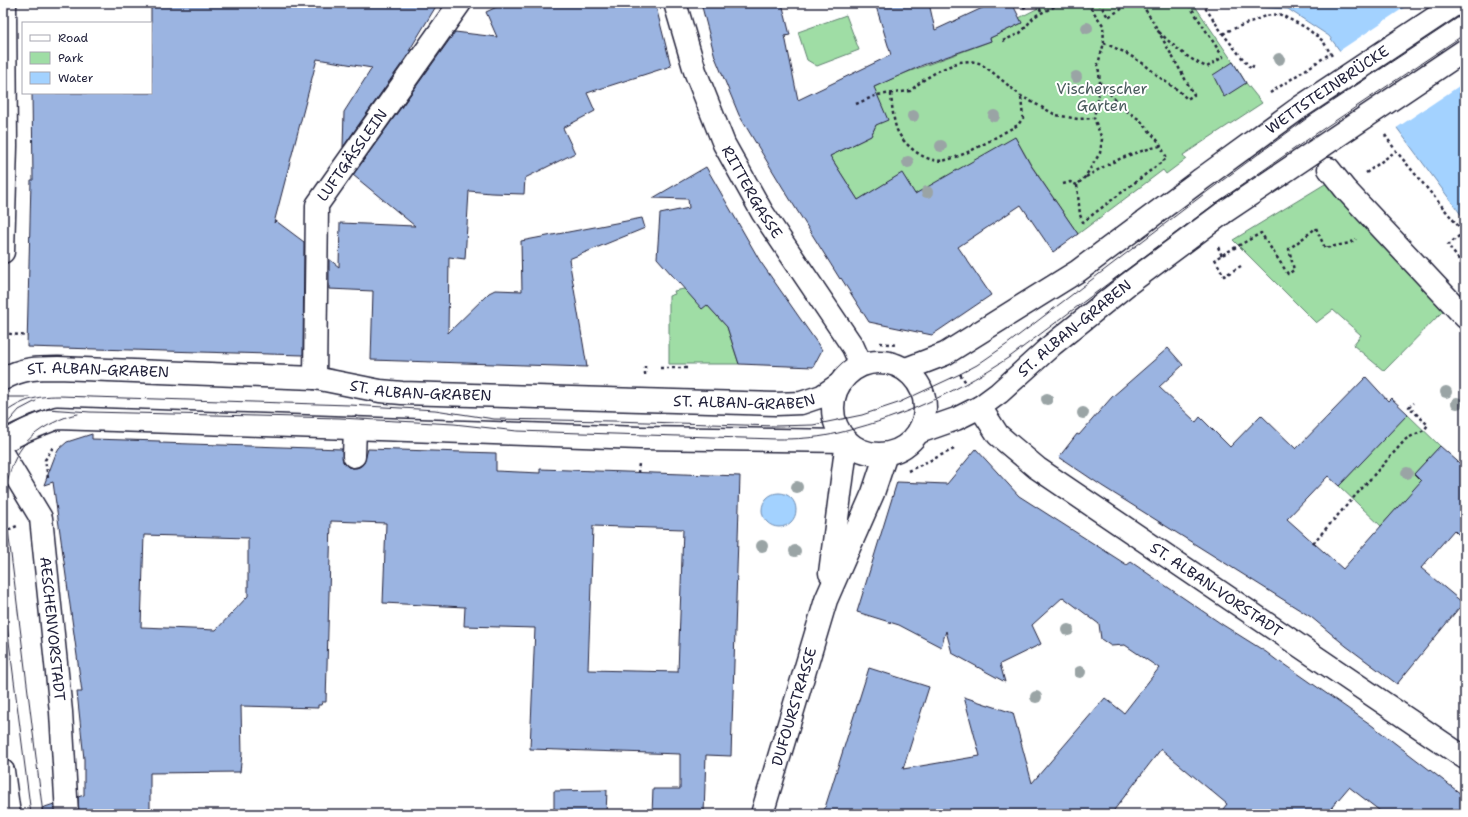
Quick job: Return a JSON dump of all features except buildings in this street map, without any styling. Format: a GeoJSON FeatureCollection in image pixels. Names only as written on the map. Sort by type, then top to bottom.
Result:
{"type":"FeatureCollection","features":[{"type":"Feature","properties":{"kind":"street"},"geometry":{"type":"LineString","coordinates":[[3,252],[6,146],[5,3]]}},
{"type":"Feature","properties":{"kind":"street","name":"LUFTGÄSSLEIN"},"geometry":{"type":"LineString","coordinates":[[315,378],[311,256],[317,204],[460,3]]}},
{"type":"Feature","properties":{"kind":"street","name":"RITTERGASSE"},"geometry":{"type":"LineString","coordinates":[[675,3],[695,71],[724,144],[762,212],[849,342],[861,365]]}},
{"type":"Feature","properties":{"kind":"street","name":"WETTSTEINBRÜCKE"},"geometry":{"type":"LineString","coordinates":[[945,354],[1078,271],[1299,108],[1457,3]]}},
{"type":"Feature","properties":{"kind":"street","name":"ST. ALBAN-GRABEN"},"geometry":{"type":"LineString","coordinates":[[919,432],[956,419],[980,407],[999,393],[1052,345],[1128,284],[1223,213],[1465,50]]}},
{"type":"Feature","properties":{"kind":"street"},"geometry":{"type":"LineString","coordinates":[[1329,169],[1345,189],[1465,317]]}},
{"type":"Feature","properties":{"kind":"street"},"geometry":{"type":"LineString","coordinates":[[906,369],[945,354]]}},
{"type":"Feature","properties":{"kind":"street"},"geometry":{"type":"LineString","coordinates":[[876,361],[892,363],[906,369],[917,380],[924,392],[926,404],[925,420],[919,432],[910,443],[899,450],[886,454],[872,454],[858,450],[840,433],[833,414],[833,399],[838,385],[848,373],[861,365],[876,361]]}},
{"type":"Feature","properties":{"kind":"street","name":"ST. ALBAN-GRABEN"},"geometry":{"type":"LineString","coordinates":[[3,380],[22,370],[39,368],[315,378],[402,394],[776,404],[801,403],[822,396],[838,385]]}},
{"type":"Feature","properties":{"kind":"street","name":"ST. ALBAN-VORSTADT"},"geometry":{"type":"LineString","coordinates":[[980,407],[998,435],[1037,468],[1465,758]]}},
{"type":"Feature","properties":{"kind":"street"},"geometry":{"type":"LineString","coordinates":[[3,442],[36,426],[57,418],[640,438],[847,441]]}},
{"type":"Feature","properties":{"kind":"street"},"geometry":{"type":"LineString","coordinates":[[354,456],[356,428]]}},
{"type":"Feature","properties":{"kind":"street","name":"DUFOURSTRASSE"},"geometry":{"type":"LineString","coordinates":[[826,600],[847,441]]}},
{"type":"Feature","properties":{"kind":"street","name":"DUFOURSTRASSE"},"geometry":{"type":"LineString","coordinates":[[762,814],[826,600],[873,493],[886,454]]}},
{"type":"Feature","properties":{"kind":"street","name":"AESCHENVORSTADT"},"geometry":{"type":"LineString","coordinates":[[3,455],[41,518],[61,712],[67,814]]}},
{"type":"Feature","properties":{"kind":"street"},"geometry":{"type":"LineString","coordinates":[[3,771],[9,814]]}},
{"type":"Feature","properties":{"kind":"path"},"geometry":{"type":"LineString","coordinates":[[1020,3],[1023,8],[1034,3]]}},
{"type":"Feature","properties":{"kind":"path"},"geometry":{"type":"LineString","coordinates":[[1037,3],[1042,13]]}},
{"type":"Feature","properties":{"kind":"path"},"geometry":{"type":"LineString","coordinates":[[1003,40],[1020,33],[1031,20],[1062,3]]}},
{"type":"Feature","properties":{"kind":"path"},"geometry":{"type":"LineString","coordinates":[[1077,185],[1085,177],[1100,153],[1102,139],[1094,118],[1100,82],[1098,64],[1104,43],[1103,25],[1089,6],[1080,3]]}},
{"type":"Feature","properties":{"kind":"path"},"geometry":{"type":"LineString","coordinates":[[1099,3],[1108,17],[1124,7],[1126,3]]}},
{"type":"Feature","properties":{"kind":"path"},"geometry":{"type":"LineString","coordinates":[[1104,43],[1124,52],[1144,64],[1187,98],[1194,95],[1141,3]]}},
{"type":"Feature","properties":{"kind":"path"},"geometry":{"type":"LineString","coordinates":[[1157,30],[1185,55],[1207,67],[1223,57],[1188,3]]}},
{"type":"Feature","properties":{"kind":"path"},"geometry":{"type":"LineString","coordinates":[[1202,3],[1223,34],[1251,68],[1254,65]]}},
{"type":"Feature","properties":{"kind":"path"},"geometry":{"type":"LineString","coordinates":[[1270,93],[1331,53]]}},
{"type":"Feature","properties":{"kind":"path"},"geometry":{"type":"LineString","coordinates":[[856,104],[877,95],[910,91],[922,81],[938,72],[959,62],[970,61],[979,63],[1021,96],[1056,115],[1078,119],[1094,118]]}},
{"type":"Feature","properties":{"kind":"path"},"geometry":{"type":"LineString","coordinates":[[1077,185],[1080,215],[1083,222],[1167,158],[1160,146],[1140,120],[1121,106],[1100,82]]}},
{"type":"Feature","properties":{"kind":"path"},"geometry":{"type":"LineString","coordinates":[[891,94],[892,108],[897,131],[908,146],[924,157],[936,161],[945,161],[964,153],[1018,125],[1023,118],[1021,96]]}},
{"type":"Feature","properties":{"kind":"path"},"geometry":{"type":"LineString","coordinates":[[1085,177],[1110,162],[1137,151],[1160,146]]}},
{"type":"Feature","properties":{"kind":"path"},"geometry":{"type":"LineString","coordinates":[[1366,174],[1396,151]]}},
{"type":"Feature","properties":{"kind":"path"},"geometry":{"type":"LineString","coordinates":[[1063,184],[1070,182],[1077,185]]}},
{"type":"Feature","properties":{"kind":"path"},"geometry":{"type":"LineString","coordinates":[[1241,266],[1224,276],[1215,260],[1261,233],[1288,274],[1294,270],[1289,249],[1316,228],[1325,248],[1350,243],[1376,222]]}},
{"type":"Feature","properties":{"kind":"path"},"geometry":{"type":"LineString","coordinates":[[1464,232],[1448,245],[1465,268]]}},
{"type":"Feature","properties":{"kind":"path"},"geometry":{"type":"LineString","coordinates":[[3,332],[27,336]]}},
{"type":"Feature","properties":{"kind":"path"},"geometry":{"type":"LineString","coordinates":[[945,354],[967,384],[980,407]]}},
{"type":"Feature","properties":{"kind":"path"},"geometry":{"type":"LineString","coordinates":[[675,363],[675,368]]}},
{"type":"Feature","properties":{"kind":"path"},"geometry":{"type":"LineString","coordinates":[[645,364],[645,373]]}},
{"type":"Feature","properties":{"kind":"path"},"geometry":{"type":"LineString","coordinates":[[660,368],[689,368]]}},
{"type":"Feature","properties":{"kind":"path"},"geometry":{"type":"LineString","coordinates":[[1313,543],[1406,438],[1424,430],[1428,426],[1409,407],[1414,403]]}},
{"type":"Feature","properties":{"kind":"path"},"geometry":{"type":"LineString","coordinates":[[906,472],[960,446]]}},
{"type":"Feature","properties":{"kind":"green space","name":"Vischerscher Garten"},"geometry":{"type":"Polygon","coordinates":[[[1048,3],[1193,3],[1246,83],[1262,103],[1183,155],[1186,159],[1166,174],[1163,170],[1078,234],[1031,165],[1015,137],[932,223],[905,178],[898,176],[858,200],[830,156],[871,136],[876,125],[872,114],[853,97],[900,75],[991,41],[990,38],[1022,23],[1019,18],[1048,3]]]}},
{"type":"Feature","properties":{"kind":"green space"},"geometry":{"type":"Polygon","coordinates":[[[846,15],[859,50],[817,66],[807,60],[798,32],[846,15]]]}},
{"type":"Feature","properties":{"kind":"green space"},"geometry":{"type":"Polygon","coordinates":[[[1330,181],[1445,309],[1384,371],[1353,345],[1361,335],[1333,310],[1316,323],[1233,240],[1330,181]]]}},
{"type":"Feature","properties":{"kind":"green space"},"geometry":{"type":"Polygon","coordinates":[[[684,289],[707,305],[727,327],[739,364],[669,364],[669,296],[675,294],[674,291],[684,289]]]}},
{"type":"Feature","properties":{"kind":"green space"},"geometry":{"type":"Polygon","coordinates":[[[1407,414],[1440,446],[1414,474],[1422,481],[1381,526],[1339,486],[1407,414]]]}},
{"type":"Feature","properties":{"kind":"water"},"geometry":{"type":"Polygon","coordinates":[[[1242,3],[1465,3],[1465,220],[1329,36],[1288,9],[1250,7],[1242,3]]]}},
{"type":"Feature","properties":{"kind":"water"},"geometry":{"type":"Polygon","coordinates":[[[782,493],[791,498],[795,503],[795,517],[791,522],[786,526],[776,527],[772,526],[763,517],[762,507],[763,503],[772,494],[782,493]]]}},
{"type":"Feature","properties":{"kind":"pier"},"geometry":{"type":"Polygon","coordinates":[[[1411,3],[1465,3],[1465,82],[1395,129],[1339,51],[1411,3]]]}},
{"type":"Feature","properties":{"kind":"tram line"},"geometry":{"type":"LineString","coordinates":[[3,414],[23,402],[36,398],[59,396],[350,405],[435,410],[494,419],[775,426],[813,425],[862,415],[898,403],[977,365],[1006,345],[1208,191],[1310,116],[1465,13]]}},
{"type":"Feature","properties":{"kind":"tram line"},"geometry":{"type":"LineString","coordinates":[[3,430],[30,415],[47,409],[90,412],[340,418],[454,424],[517,431],[776,439],[819,437],[851,430],[898,415],[917,407],[956,389],[993,368],[1216,203],[1465,34]]}},
{"type":"Feature","properties":{"kind":"tram line"},"geometry":{"type":"LineString","coordinates":[[3,397],[29,397]]}},
{"type":"Feature","properties":{"kind":"tram line"},"geometry":{"type":"LineString","coordinates":[[5,426],[19,410],[36,401]]}},
{"type":"Feature","properties":{"kind":"tram line"},"geometry":{"type":"LineString","coordinates":[[4,508],[5,494],[11,468],[16,456],[23,446],[31,437],[42,429],[64,418],[78,414]]}},
{"type":"Feature","properties":{"kind":"tram line"},"geometry":{"type":"LineString","coordinates":[[3,503],[8,530],[43,814]]}},
{"type":"Feature","properties":{"kind":"tram line"},"geometry":{"type":"LineString","coordinates":[[3,594],[31,814]]}}]}
